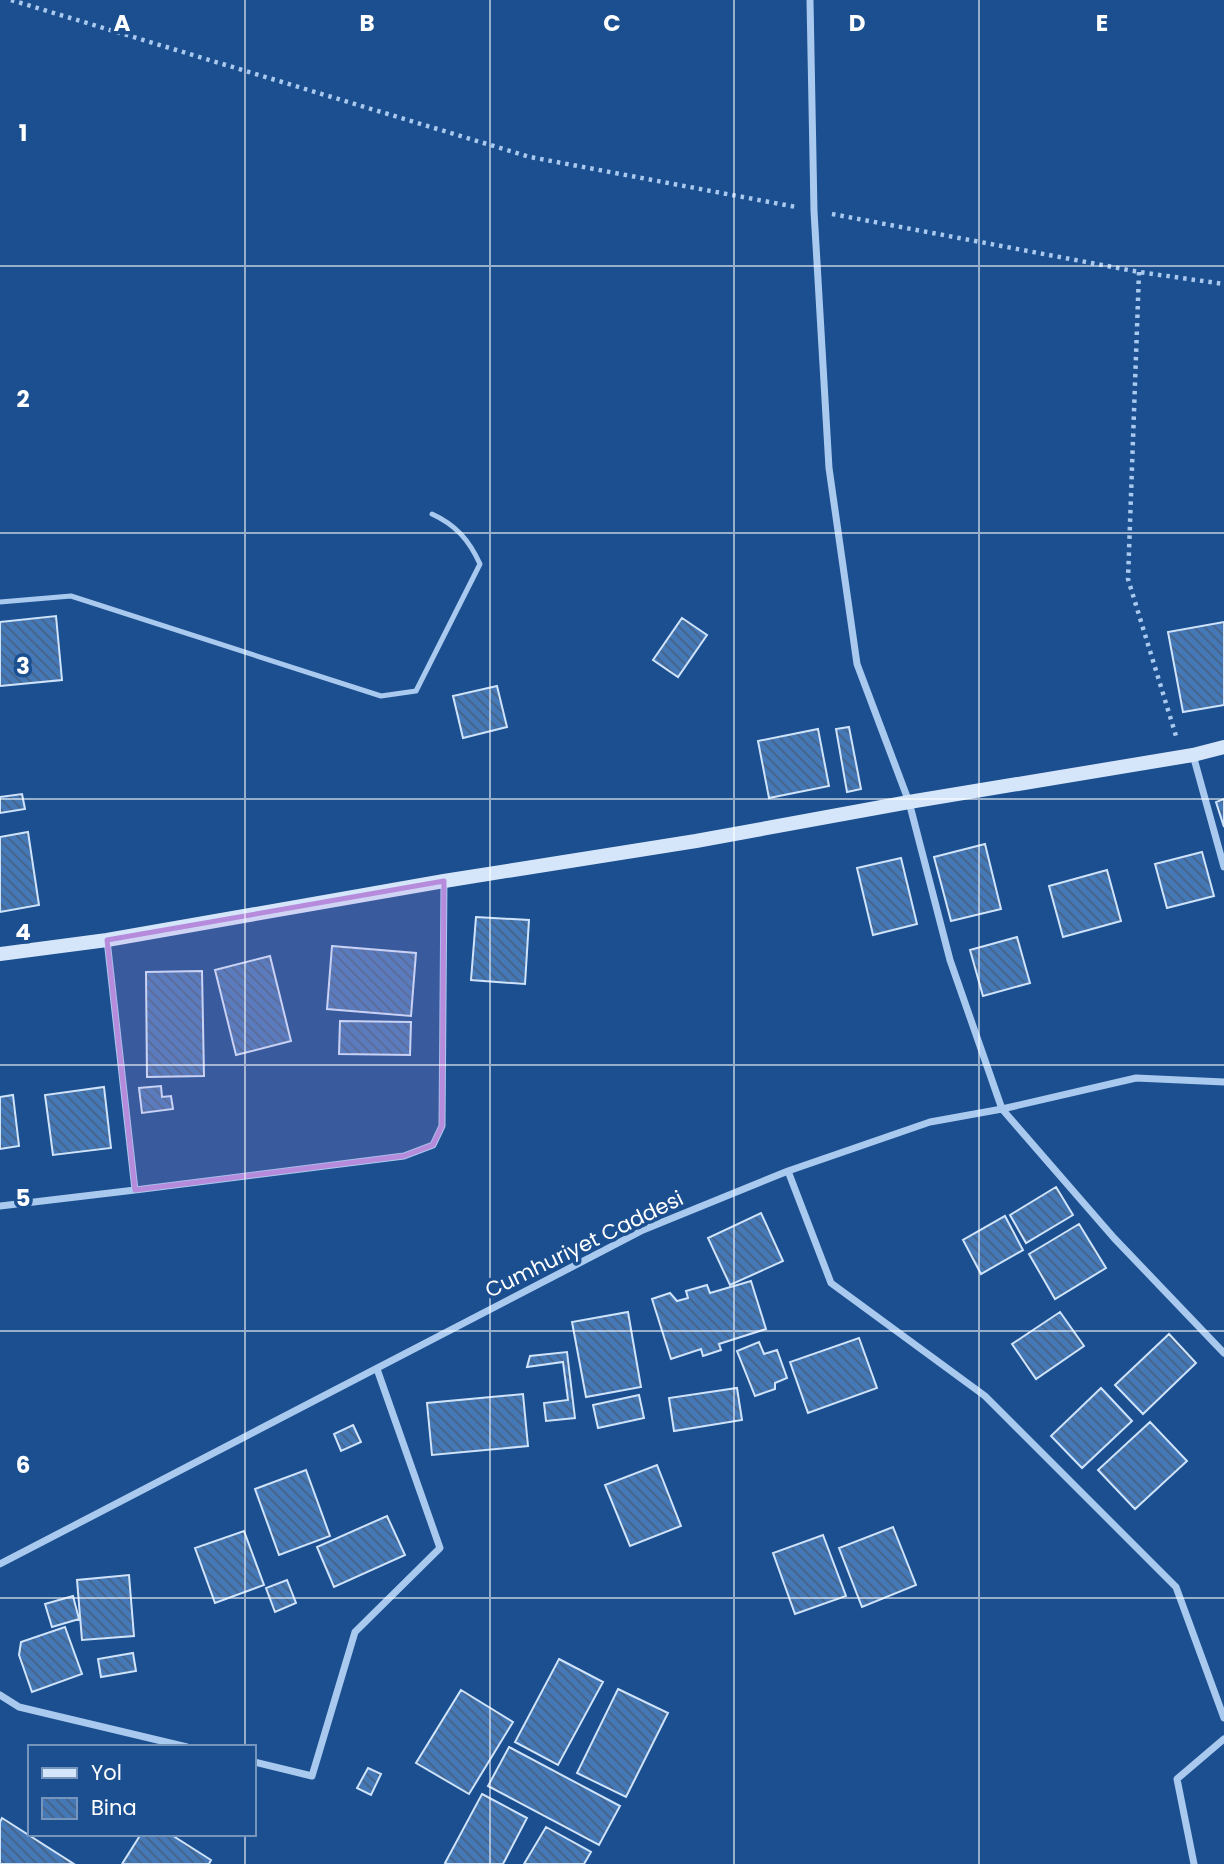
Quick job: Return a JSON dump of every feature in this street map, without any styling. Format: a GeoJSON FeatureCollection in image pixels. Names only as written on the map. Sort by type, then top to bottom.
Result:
{"type":"FeatureCollection","features":[{"type":"Feature","properties":{"kind":"street"},"geometry":{"type":"LineString","coordinates":[[810,0],[814,211],[829,468],[857,664],[909,802],[950,960],[1002,1109],[1114,1238],[1224,1353]]}},
{"type":"Feature","properties":{"kind":"street"},"geometry":{"type":"LineString","coordinates":[[0,954],[107,940],[444,881],[696,841],[909,802],[1194,755],[1224,747]]}},
{"type":"Feature","properties":{"kind":"street"},"geometry":{"type":"LineString","coordinates":[[1194,755],[1224,867]]}},
{"type":"Feature","properties":{"kind":"street"},"geometry":{"type":"LineString","coordinates":[[0,1206],[404,1156],[433,1145],[442,1126],[444,881]]}},
{"type":"Feature","properties":{"kind":"street"},"geometry":{"type":"LineString","coordinates":[[107,940],[135,1191]]}},
{"type":"Feature","properties":{"kind":"street","name":"Cumhuriyet Caddesi"},"geometry":{"type":"LineString","coordinates":[[0,1564],[643,1230],[788,1171],[930,1122],[1002,1109],[1136,1078],[1224,1082]]}},
{"type":"Feature","properties":{"kind":"street"},"geometry":{"type":"LineString","coordinates":[[788,1171],[831,1283],[985,1396],[1176,1587],[1224,1718]]}},
{"type":"Feature","properties":{"kind":"street"},"geometry":{"type":"LineString","coordinates":[[256,1762],[312,1776],[355,1632],[440,1548],[377,1368]]}},
{"type":"Feature","properties":{"kind":"street"},"geometry":{"type":"LineString","coordinates":[[0,1695],[19,1707],[179,1745]]}},
{"type":"Feature","properties":{"kind":"street"},"geometry":{"type":"LineString","coordinates":[[1194,1864],[1177,1779],[1224,1739]]}},
{"type":"Feature","properties":{"kind":"lane"},"geometry":{"type":"LineString","coordinates":[[0,602],[71,596],[381,696],[416,691],[480,564],[472,545],[452,522],[432,514]]}},
{"type":"Feature","properties":{"kind":"path"},"geometry":{"type":"LineString","coordinates":[[11,0],[530,158],[1139,272],[1224,284]]}},
{"type":"Feature","properties":{"kind":"path"},"geometry":{"type":"LineString","coordinates":[[1139,272],[1128,579],[1176,736],[1194,755]]}},
{"type":"Feature","properties":{"kind":"highlighted area"},"geometry":{"type":"Polygon","coordinates":[[[444,881],[442,1126],[433,1145],[404,1156],[135,1190],[107,940],[444,881]]]}},
{"type":"Feature","properties":{"kind":"building"},"geometry":{"type":"Polygon","coordinates":[[[56,616],[62,680],[0,686],[0,622],[56,616]]]}},
{"type":"Feature","properties":{"kind":"building"},"geometry":{"type":"Polygon","coordinates":[[[682,618],[707,635],[678,677],[653,660],[682,618]]]}},
{"type":"Feature","properties":{"kind":"building"},"geometry":{"type":"Polygon","coordinates":[[[1224,622],[1224,705],[1183,712],[1168,632],[1224,622]]]}},
{"type":"Feature","properties":{"kind":"building"},"geometry":{"type":"Polygon","coordinates":[[[497,686],[507,727],[463,738],[453,696],[497,686]]]}},
{"type":"Feature","properties":{"kind":"building"},"geometry":{"type":"Polygon","coordinates":[[[849,727],[861,789],[847,792],[836,729],[849,727]]]}},
{"type":"Feature","properties":{"kind":"building"},"geometry":{"type":"Polygon","coordinates":[[[818,729],[829,786],[769,798],[758,741],[818,729]]]}},
{"type":"Feature","properties":{"kind":"building"},"geometry":{"type":"Polygon","coordinates":[[[22,794],[25,809],[0,813],[0,797],[22,794]]]}},
{"type":"Feature","properties":{"kind":"building"},"geometry":{"type":"Polygon","coordinates":[[[1224,799],[1224,827],[1216,802],[1224,799]]]}},
{"type":"Feature","properties":{"kind":"building"},"geometry":{"type":"Polygon","coordinates":[[[28,832],[39,905],[0,912],[0,837],[28,832]]]}},
{"type":"Feature","properties":{"kind":"building"},"geometry":{"type":"Polygon","coordinates":[[[985,844],[1001,909],[951,921],[934,857],[985,844]]]}},
{"type":"Feature","properties":{"kind":"building"},"geometry":{"type":"Polygon","coordinates":[[[1202,852],[1214,896],[1167,908],[1155,864],[1202,852]]]}},
{"type":"Feature","properties":{"kind":"building"},"geometry":{"type":"Polygon","coordinates":[[[901,858],[917,924],[873,935],[857,868],[901,858]]]}},
{"type":"Feature","properties":{"kind":"building"},"geometry":{"type":"Polygon","coordinates":[[[1107,870],[1121,921],[1063,937],[1049,886],[1107,870]]]}},
{"type":"Feature","properties":{"kind":"building"},"geometry":{"type":"Polygon","coordinates":[[[476,917],[529,920],[525,984],[471,980],[476,917]]]}},
{"type":"Feature","properties":{"kind":"building"},"geometry":{"type":"Polygon","coordinates":[[[1017,937],[1030,983],[983,996],[970,950],[1017,937]]]}},
{"type":"Feature","properties":{"kind":"building"},"geometry":{"type":"Polygon","coordinates":[[[332,946],[416,953],[411,1016],[327,1009],[332,946]]]}},
{"type":"Feature","properties":{"kind":"building"},"geometry":{"type":"Polygon","coordinates":[[[270,956],[291,1041],[236,1055],[215,970],[270,956]]]}},
{"type":"Feature","properties":{"kind":"building"},"geometry":{"type":"Polygon","coordinates":[[[202,971],[204,1076],[147,1077],[146,972],[202,971]]]}},
{"type":"Feature","properties":{"kind":"building"},"geometry":{"type":"Polygon","coordinates":[[[340,1021],[411,1022],[410,1055],[339,1054],[340,1021]]]}},
{"type":"Feature","properties":{"kind":"building"},"geometry":{"type":"Polygon","coordinates":[[[161,1086],[162,1097],[171,1096],[173,1109],[142,1113],[139,1088],[161,1086]]]}},
{"type":"Feature","properties":{"kind":"building"},"geometry":{"type":"Polygon","coordinates":[[[104,1087],[111,1148],[53,1155],[45,1095],[104,1087]]]}},
{"type":"Feature","properties":{"kind":"building"},"geometry":{"type":"Polygon","coordinates":[[[13,1095],[19,1146],[0,1149],[0,1097],[13,1095]]]}},
{"type":"Feature","properties":{"kind":"building"},"geometry":{"type":"Polygon","coordinates":[[[1056,1187],[1073,1215],[1026,1243],[1010,1215],[1056,1187]]]}},
{"type":"Feature","properties":{"kind":"building"},"geometry":{"type":"Polygon","coordinates":[[[761,1213],[783,1261],[730,1285],[708,1238],[761,1213]]]}},
{"type":"Feature","properties":{"kind":"building"},"geometry":{"type":"Polygon","coordinates":[[[1005,1216],[1023,1250],[981,1274],[963,1240],[1005,1216]]]}},
{"type":"Feature","properties":{"kind":"building"},"geometry":{"type":"Polygon","coordinates":[[[1079,1224],[1106,1268],[1055,1299],[1029,1254],[1079,1224]]]}},
{"type":"Feature","properties":{"kind":"building"},"geometry":{"type":"Polygon","coordinates":[[[751,1281],[766,1329],[719,1344],[721,1350],[703,1356],[701,1349],[671,1359],[652,1299],[670,1293],[677,1301],[688,1298],[686,1291],[707,1285],[710,1293],[751,1281]]]}},
{"type":"Feature","properties":{"kind":"building"},"geometry":{"type":"Polygon","coordinates":[[[628,1312],[641,1387],[586,1397],[572,1322],[628,1312]]]}},
{"type":"Feature","properties":{"kind":"building"},"geometry":{"type":"Polygon","coordinates":[[[1060,1312],[1084,1346],[1036,1379],[1012,1344],[1060,1312]]]}},
{"type":"Feature","properties":{"kind":"building"},"geometry":{"type":"Polygon","coordinates":[[[1169,1334],[1196,1363],[1143,1414],[1115,1385],[1169,1334]]]}},
{"type":"Feature","properties":{"kind":"building"},"geometry":{"type":"Polygon","coordinates":[[[859,1338],[877,1388],[808,1413],[790,1362],[859,1338]]]}},
{"type":"Feature","properties":{"kind":"building"},"geometry":{"type":"Polygon","coordinates":[[[759,1342],[764,1354],[777,1350],[787,1378],[775,1383],[775,1389],[755,1396],[737,1351],[759,1342]]]}},
{"type":"Feature","properties":{"kind":"building"},"geometry":{"type":"Polygon","coordinates":[[[567,1352],[575,1418],[546,1421],[544,1403],[568,1400],[563,1362],[527,1367],[530,1356],[567,1352]]]}},
{"type":"Feature","properties":{"kind":"building"},"geometry":{"type":"Polygon","coordinates":[[[737,1388],[742,1420],[674,1431],[669,1398],[737,1388]]]}},
{"type":"Feature","properties":{"kind":"building"},"geometry":{"type":"Polygon","coordinates":[[[1101,1388],[1132,1421],[1082,1468],[1051,1436],[1101,1388]]]}},
{"type":"Feature","properties":{"kind":"building"},"geometry":{"type":"Polygon","coordinates":[[[523,1394],[528,1446],[432,1455],[427,1403],[523,1394]]]}},
{"type":"Feature","properties":{"kind":"building"},"geometry":{"type":"Polygon","coordinates":[[[639,1395],[644,1418],[598,1428],[593,1405],[639,1395]]]}},
{"type":"Feature","properties":{"kind":"building"},"geometry":{"type":"Polygon","coordinates":[[[1150,1422],[1187,1461],[1135,1509],[1098,1470],[1150,1422]]]}},
{"type":"Feature","properties":{"kind":"building"},"geometry":{"type":"Polygon","coordinates":[[[353,1425],[361,1442],[341,1451],[334,1434],[353,1425]]]}},
{"type":"Feature","properties":{"kind":"building"},"geometry":{"type":"Polygon","coordinates":[[[657,1465],[681,1526],[630,1546],[605,1485],[657,1465]]]}},
{"type":"Feature","properties":{"kind":"building"},"geometry":{"type":"Polygon","coordinates":[[[306,1470],[330,1536],[279,1555],[255,1489],[306,1470]]]}},
{"type":"Feature","properties":{"kind":"building"},"geometry":{"type":"Polygon","coordinates":[[[387,1516],[405,1555],[334,1587],[317,1547],[387,1516]]]}},
{"type":"Feature","properties":{"kind":"building"},"geometry":{"type":"Polygon","coordinates":[[[893,1527],[916,1585],[862,1607],[839,1548],[893,1527]]]}},
{"type":"Feature","properties":{"kind":"building"},"geometry":{"type":"Polygon","coordinates":[[[244,1531],[264,1585],[215,1603],[195,1548],[244,1531]]]}},
{"type":"Feature","properties":{"kind":"building"},"geometry":{"type":"Polygon","coordinates":[[[823,1535],[846,1596],[795,1614],[773,1553],[823,1535]]]}},
{"type":"Feature","properties":{"kind":"building"},"geometry":{"type":"Polygon","coordinates":[[[129,1575],[134,1636],[82,1640],[77,1580],[129,1575]]]}},
{"type":"Feature","properties":{"kind":"building"},"geometry":{"type":"Polygon","coordinates":[[[287,1580],[296,1603],[275,1612],[266,1588],[287,1580]]]}},
{"type":"Feature","properties":{"kind":"building"},"geometry":{"type":"Polygon","coordinates":[[[73,1596],[79,1619],[52,1627],[45,1604],[73,1596]]]}},
{"type":"Feature","properties":{"kind":"building"},"geometry":{"type":"Polygon","coordinates":[[[65,1627],[82,1674],[32,1692],[19,1655],[21,1642],[65,1627]]]}},
{"type":"Feature","properties":{"kind":"building"},"geometry":{"type":"Polygon","coordinates":[[[133,1653],[136,1671],[101,1677],[98,1659],[133,1653]]]}},
{"type":"Feature","properties":{"kind":"building"},"geometry":{"type":"Polygon","coordinates":[[[559,1659],[603,1682],[558,1765],[515,1742],[559,1659]]]}},
{"type":"Feature","properties":{"kind":"building"},"geometry":{"type":"Polygon","coordinates":[[[618,1689],[668,1713],[626,1797],[577,1773],[618,1689]]]}},
{"type":"Feature","properties":{"kind":"building"},"geometry":{"type":"Polygon","coordinates":[[[461,1690],[513,1722],[469,1794],[416,1763],[461,1690]]]}},
{"type":"Feature","properties":{"kind":"building"},"geometry":{"type":"Polygon","coordinates":[[[509,1747],[620,1806],[599,1845],[488,1786],[509,1747]]]}},
{"type":"Feature","properties":{"kind":"building"},"geometry":{"type":"Polygon","coordinates":[[[368,1768],[381,1774],[371,1795],[357,1788],[368,1768]]]}},
{"type":"Feature","properties":{"kind":"building"},"geometry":{"type":"Polygon","coordinates":[[[482,1794],[527,1818],[503,1864],[445,1863],[482,1794]]]}},
{"type":"Feature","properties":{"kind":"building"},"geometry":{"type":"Polygon","coordinates":[[[2,1818],[74,1864],[0,1864],[2,1818]]]}},
{"type":"Feature","properties":{"kind":"building"},"geometry":{"type":"Polygon","coordinates":[[[546,1827],[591,1852],[584,1864],[524,1864],[546,1827]]]}},
{"type":"Feature","properties":{"kind":"building"},"geometry":{"type":"Polygon","coordinates":[[[140,1836],[173,1836],[211,1860],[209,1864],[122,1864],[140,1836]]]}}]}
